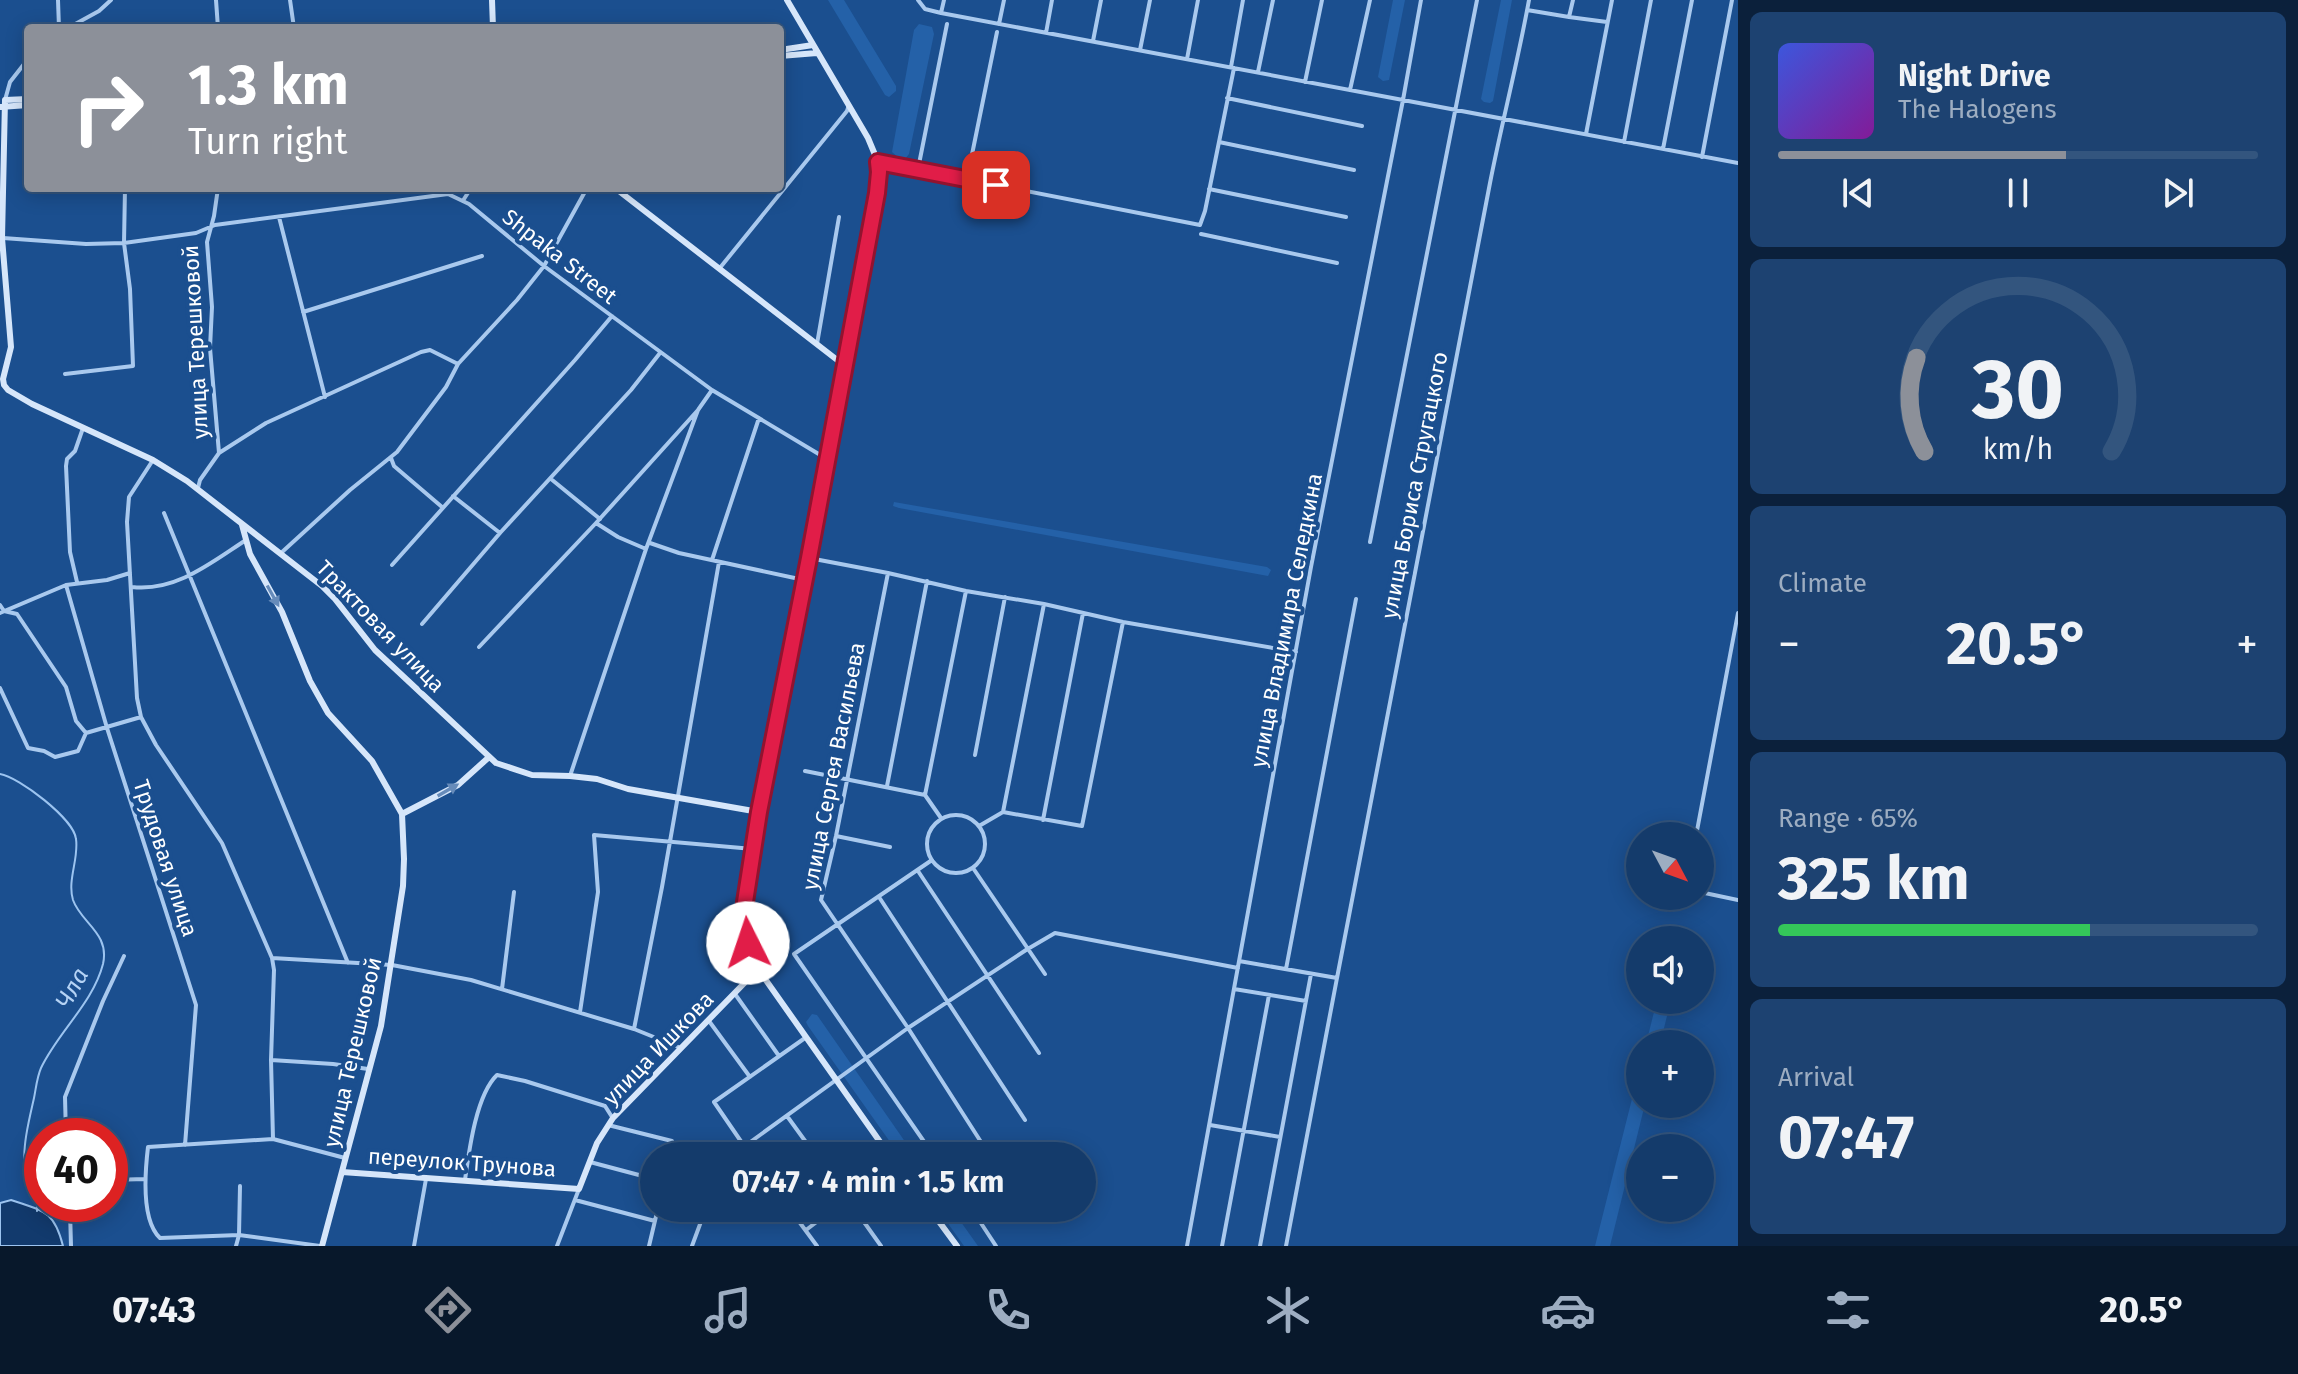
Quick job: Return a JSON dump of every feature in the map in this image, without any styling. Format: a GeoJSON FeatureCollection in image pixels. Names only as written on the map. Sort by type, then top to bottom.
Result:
{"type":"FeatureCollection","features":[{"type":"Feature","properties":{"kind":"street"},"geometry":{"type":"LineString","coordinates":[[58,0],[59,24]]}},
{"type":"Feature","properties":{"kind":"street"},"geometry":{"type":"LineString","coordinates":[[75,24],[99,11],[111,0]]}},
{"type":"Feature","properties":{"kind":"street"},"geometry":{"type":"LineString","coordinates":[[216,0],[218,24]]}},
{"type":"Feature","properties":{"kind":"street"},"geometry":{"type":"LineString","coordinates":[[290,0],[293,24]]}},
{"type":"Feature","properties":{"kind":"street"},"geometry":{"type":"LineString","coordinates":[[492,0],[493,24]]}},
{"type":"Feature","properties":{"kind":"street"},"geometry":{"type":"LineString","coordinates":[[787,0],[868,138],[879,172],[759,812],[744,924],[758,969],[880,1142]]}},
{"type":"Feature","properties":{"kind":"street"},"geometry":{"type":"LineString","coordinates":[[918,0],[925,9],[941,13],[1738,163]]}},
{"type":"Feature","properties":{"kind":"street"},"geometry":{"type":"LineString","coordinates":[[941,13],[944,0]]}},
{"type":"Feature","properties":{"kind":"street"},"geometry":{"type":"LineString","coordinates":[[999,24],[1004,0]]}},
{"type":"Feature","properties":{"kind":"street"},"geometry":{"type":"LineString","coordinates":[[1046,33],[1052,0]]}},
{"type":"Feature","properties":{"kind":"street"},"geometry":{"type":"LineString","coordinates":[[1093,41],[1101,0]]}},
{"type":"Feature","properties":{"kind":"street"},"geometry":{"type":"LineString","coordinates":[[1140,50],[1150,0]]}},
{"type":"Feature","properties":{"kind":"street"},"geometry":{"type":"LineString","coordinates":[[1187,59],[1198,0]]}},
{"type":"Feature","properties":{"kind":"street"},"geometry":{"type":"LineString","coordinates":[[1243,0],[1202,236],[1337,263]]}},
{"type":"Feature","properties":{"kind":"street"},"geometry":{"type":"LineString","coordinates":[[1258,72],[1273,0]]}},
{"type":"Feature","properties":{"kind":"street"},"geometry":{"type":"LineString","coordinates":[[1305,82],[1322,0]]}},
{"type":"Feature","properties":{"kind":"street"},"geometry":{"type":"LineString","coordinates":[[1350,90],[1370,0]]}},
{"type":"Feature","properties":{"kind":"street","name":"улица Владимира Селедкина"},"geometry":{"type":"LineString","coordinates":[[1187,1246],[1296,652],[1421,0]]}},
{"type":"Feature","properties":{"kind":"street"},"geometry":{"type":"LineString","coordinates":[[1370,542],[1477,0]]}},
{"type":"Feature","properties":{"kind":"street","name":"улица Бориса Стругацкого"},"geometry":{"type":"LineString","coordinates":[[1286,1246],[1411,585],[1529,0]]}},
{"type":"Feature","properties":{"kind":"street"},"geometry":{"type":"LineString","coordinates":[[1569,17],[1573,0]]}},
{"type":"Feature","properties":{"kind":"street"},"geometry":{"type":"LineString","coordinates":[[1586,134],[1612,0]]}},
{"type":"Feature","properties":{"kind":"street"},"geometry":{"type":"LineString","coordinates":[[1624,142],[1651,0]]}},
{"type":"Feature","properties":{"kind":"street"},"geometry":{"type":"LineString","coordinates":[[1663,149],[1692,0]]}},
{"type":"Feature","properties":{"kind":"street"},"geometry":{"type":"LineString","coordinates":[[1702,157],[1732,0]]}},
{"type":"Feature","properties":{"kind":"street"},"geometry":{"type":"LineString","coordinates":[[1527,10],[1607,22]]}},
{"type":"Feature","properties":{"kind":"street"},"geometry":{"type":"LineString","coordinates":[[918,169],[947,24]]}},
{"type":"Feature","properties":{"kind":"street"},"geometry":{"type":"LineString","coordinates":[[967,179],[997,32]]}},
{"type":"Feature","properties":{"kind":"street"},"geometry":{"type":"LineString","coordinates":[[784,52],[813,45]]}},
{"type":"Feature","properties":{"kind":"street"},"geometry":{"type":"LineString","coordinates":[[784,53],[817,53]]}},
{"type":"Feature","properties":{"kind":"street"},"geometry":{"type":"LineString","coordinates":[[2,383],[11,347],[1,238],[3,105],[10,82],[24,64]]}},
{"type":"Feature","properties":{"kind":"street"},"geometry":{"type":"LineString","coordinates":[[1227,98],[1362,126]]}},
{"type":"Feature","properties":{"kind":"street"},"geometry":{"type":"LineString","coordinates":[[3,105],[24,100]]}},
{"type":"Feature","properties":{"kind":"street"},"geometry":{"type":"LineString","coordinates":[[3,105],[24,105]]}},
{"type":"Feature","properties":{"kind":"street"},"geometry":{"type":"LineString","coordinates":[[784,190],[849,105]]}},
{"type":"Feature","properties":{"kind":"street"},"geometry":{"type":"LineString","coordinates":[[1219,142],[1354,170]]}},
{"type":"Feature","properties":{"kind":"street"},"geometry":{"type":"LineString","coordinates":[[878,162],[1196,226],[1202,222]]}},
{"type":"Feature","properties":{"kind":"street"},"geometry":{"type":"LineString","coordinates":[[1209,189],[1346,217]]}},
{"type":"Feature","properties":{"kind":"street"},"geometry":{"type":"LineString","coordinates":[[65,374],[133,366],[130,289],[124,243],[125,192]]}},
{"type":"Feature","properties":{"kind":"street","name":"улица Терешковой"},"geometry":{"type":"LineString","coordinates":[[198,488],[200,480],[219,453],[210,348],[212,307],[207,242],[217,192]]}},
{"type":"Feature","properties":{"kind":"street"},"geometry":{"type":"LineString","coordinates":[[1,238],[86,244],[124,243],[196,233],[215,225],[438,194],[463,200],[468,192]]}},
{"type":"Feature","properties":{"kind":"street"},"geometry":{"type":"LineString","coordinates":[[281,553],[383,461],[391,458],[446,387],[458,364],[544,266],[585,192]]}},
{"type":"Feature","properties":{"kind":"street"},"geometry":{"type":"LineString","coordinates":[[620,192],[845,366]]}},
{"type":"Feature","properties":{"kind":"street"},"geometry":{"type":"LineString","coordinates":[[719,269],[782,192]]}},
{"type":"Feature","properties":{"kind":"street","name":"Shpaka Street"},"geometry":{"type":"LineString","coordinates":[[463,200],[544,266],[660,353],[712,390],[827,459]]}},
{"type":"Feature","properties":{"kind":"street"},"geometry":{"type":"LineString","coordinates":[[279,217],[325,397]]}},
{"type":"Feature","properties":{"kind":"street"},"geometry":{"type":"LineString","coordinates":[[817,344],[839,217]]}},
{"type":"Feature","properties":{"kind":"street"},"geometry":{"type":"LineString","coordinates":[[303,312],[482,256]]}},
{"type":"Feature","properties":{"kind":"street"},"geometry":{"type":"LineString","coordinates":[[392,565],[612,316]]}},
{"type":"Feature","properties":{"kind":"street"},"geometry":{"type":"LineString","coordinates":[[219,453],[266,423],[430,350],[458,364]]}},
{"type":"Feature","properties":{"kind":"street"},"geometry":{"type":"LineString","coordinates":[[422,624],[500,533],[631,390],[660,353]]}},
{"type":"Feature","properties":{"kind":"street","name":"Трактовая улица"},"geometry":{"type":"LineString","coordinates":[[2,383],[32,404],[153,460],[198,488],[322,586],[375,650],[488,758],[502,766],[520,773],[549,777],[597,779],[628,789],[759,812]]}},
{"type":"Feature","properties":{"kind":"street"},"geometry":{"type":"LineString","coordinates":[[479,647],[598,521],[698,410],[712,390]]}},
{"type":"Feature","properties":{"kind":"street"},"geometry":{"type":"LineString","coordinates":[[570,776],[646,549],[698,410]]}},
{"type":"Feature","properties":{"kind":"street"},"geometry":{"type":"LineString","coordinates":[[712,560],[759,418]]}},
{"type":"Feature","properties":{"kind":"street"},"geometry":{"type":"LineString","coordinates":[[77,582],[70,552],[66,466],[83,428]]}},
{"type":"Feature","properties":{"kind":"street"},"geometry":{"type":"LineString","coordinates":[[391,458],[394,466],[442,507]]}},
{"type":"Feature","properties":{"kind":"street"},"geometry":{"type":"LineString","coordinates":[[153,460],[129,497],[127,522],[137,698],[141,717],[156,745],[222,843],[272,958],[273,1139]]}},
{"type":"Feature","properties":{"kind":"street"},"geometry":{"type":"LineString","coordinates":[[551,479],[618,537],[646,549]]}},
{"type":"Feature","properties":{"kind":"street"},"geometry":{"type":"LineString","coordinates":[[453,496],[500,533]]}},
{"type":"Feature","properties":{"kind":"street"},"geometry":{"type":"LineString","coordinates":[[164,513],[348,963]]}},
{"type":"Feature","properties":{"kind":"street","name":"улица Терешковой"},"geometry":{"type":"LineString","coordinates":[[242,525],[250,554],[282,612],[310,681],[328,713],[372,761],[402,814],[403,886],[381,1026],[321,1246]]}},
{"type":"Feature","properties":{"kind":"street"},"geometry":{"type":"LineString","coordinates":[[132,587],[159,587],[190,576],[246,540]]}},
{"type":"Feature","properties":{"kind":"street"},"geometry":{"type":"LineString","coordinates":[[650,543],[679,553],[804,580]]}},
{"type":"Feature","properties":{"kind":"street"},"geometry":{"type":"LineString","coordinates":[[809,558],[1123,622],[1296,652]]}},
{"type":"Feature","properties":{"kind":"street"},"geometry":{"type":"LineString","coordinates":[[634,1029],[719,562]]}},
{"type":"Feature","properties":{"kind":"street"},"geometry":{"type":"LineString","coordinates":[[2,612],[66,585],[107,580],[130,573]]}},
{"type":"Feature","properties":{"kind":"street","name":"улица Сергея Васильева"},"geometry":{"type":"LineString","coordinates":[[888,573],[821,900],[981,1142]]}},
{"type":"Feature","properties":{"kind":"street"},"geometry":{"type":"LineString","coordinates":[[887,786],[927,581]]}},
{"type":"Feature","properties":{"kind":"street","name":"Трудовая улица"},"geometry":{"type":"LineString","coordinates":[[66,585],[107,728],[196,1005],[185,1145]]}},
{"type":"Feature","properties":{"kind":"street"},"geometry":{"type":"LineString","coordinates":[[925,795],[966,591]]}},
{"type":"Feature","properties":{"kind":"street"},"geometry":{"type":"LineString","coordinates":[[975,755],[1005,597]]}},
{"type":"Feature","properties":{"kind":"street"},"geometry":{"type":"LineString","coordinates":[[1286,969],[1356,599]]}},
{"type":"Feature","properties":{"kind":"street"},"geometry":{"type":"LineString","coordinates":[[1003,812],[1044,604]]}},
{"type":"Feature","properties":{"kind":"street"},"geometry":{"type":"LineString","coordinates":[[0,605],[2,612]]}},
{"type":"Feature","properties":{"kind":"street"},"geometry":{"type":"LineString","coordinates":[[2,612],[17,614],[36,641],[66,687],[76,721],[86,733]]}},
{"type":"Feature","properties":{"kind":"street"},"geometry":{"type":"LineString","coordinates":[[1043,820],[1083,613]]}},
{"type":"Feature","properties":{"kind":"street"},"geometry":{"type":"LineString","coordinates":[[1699,822],[1738,613]]}},
{"type":"Feature","properties":{"kind":"street"},"geometry":{"type":"LineString","coordinates":[[979,826],[1003,812],[1082,826],[1123,622]]}},
{"type":"Feature","properties":{"kind":"street"},"geometry":{"type":"LineString","coordinates":[[0,688],[28,748],[55,757],[64,755],[78,751],[86,733]]}},
{"type":"Feature","properties":{"kind":"street"},"geometry":{"type":"LineString","coordinates":[[86,733],[141,717]]}},
{"type":"Feature","properties":{"kind":"street"},"geometry":{"type":"LineString","coordinates":[[402,814],[450,790],[472,775],[488,758]]}},
{"type":"Feature","properties":{"kind":"street"},"geometry":{"type":"LineString","coordinates":[[805,771],[925,795],[941,818]]}},
{"type":"Feature","properties":{"kind":"street"},"geometry":{"type":"LineString","coordinates":[[941,818],[969,818],[979,826],[985,847],[973,868],[957,874],[939,868],[932,860],[928,837],[941,818]]}},
{"type":"Feature","properties":{"kind":"street"},"geometry":{"type":"LineString","coordinates":[[580,1012],[598,892],[594,835],[754,849]]}},
{"type":"Feature","properties":{"kind":"street"},"geometry":{"type":"LineString","coordinates":[[836,836],[890,847]]}},
{"type":"Feature","properties":{"kind":"street"},"geometry":{"type":"LineString","coordinates":[[924,1142],[794,954],[932,860]]}},
{"type":"Feature","properties":{"kind":"street"},"geometry":{"type":"LineString","coordinates":[[973,868],[1045,974]]}},
{"type":"Feature","properties":{"kind":"street"},"geometry":{"type":"LineString","coordinates":[[918,871],[1039,1053]]}},
{"type":"Feature","properties":{"kind":"street"},"geometry":{"type":"LineString","coordinates":[[502,989],[514,892]]}},
{"type":"Feature","properties":{"kind":"street"},"geometry":{"type":"LineString","coordinates":[[1714,895],[1738,900]]}},
{"type":"Feature","properties":{"kind":"street"},"geometry":{"type":"LineString","coordinates":[[879,897],[1025,1120]]}},
{"type":"Feature","properties":{"kind":"street"},"geometry":{"type":"LineString","coordinates":[[747,1142],[908,1028],[1055,933],[1238,968]]}},
{"type":"Feature","properties":{"kind":"street"},"geometry":{"type":"LineString","coordinates":[[66,1118],[65,1097],[124,956]]}},
{"type":"Feature","properties":{"kind":"street"},"geometry":{"type":"LineString","coordinates":[[272,958],[392,965],[471,980],[634,1029],[682,1048]]}},
{"type":"Feature","properties":{"kind":"street"},"geometry":{"type":"LineString","coordinates":[[1239,961],[1337,978]]}},
{"type":"Feature","properties":{"kind":"street","name":"улица Ишкова"},"geometry":{"type":"LineString","coordinates":[[557,1246],[597,1143],[613,1118],[758,969]]}},
{"type":"Feature","properties":{"kind":"street"},"geometry":{"type":"LineString","coordinates":[[1260,1246],[1311,974]]}},
{"type":"Feature","properties":{"kind":"street"},"geometry":{"type":"LineString","coordinates":[[1234,989],[1306,1001]]}},
{"type":"Feature","properties":{"kind":"street"},"geometry":{"type":"LineString","coordinates":[[735,994],[779,1056]]}},
{"type":"Feature","properties":{"kind":"street"},"geometry":{"type":"LineString","coordinates":[[1222,1246],[1269,995]]}},
{"type":"Feature","properties":{"kind":"street"},"geometry":{"type":"LineString","coordinates":[[709,1021],[750,1077]]}},
{"type":"Feature","properties":{"kind":"street"},"geometry":{"type":"LineString","coordinates":[[743,1142],[714,1102],[805,1038]]}},
{"type":"Feature","properties":{"kind":"street"},"geometry":{"type":"LineString","coordinates":[[271,1060],[368,1069]]}},
{"type":"Feature","properties":{"kind":"street"},"geometry":{"type":"LineString","coordinates":[[465,1180],[483,1100],[493,1077],[497,1075],[605,1106],[613,1118]]}},
{"type":"Feature","properties":{"kind":"street"},"geometry":{"type":"LineString","coordinates":[[787,1116],[806,1142]]}},
{"type":"Feature","properties":{"kind":"street"},"geometry":{"type":"LineString","coordinates":[[608,1125],[672,1142]]}},
{"type":"Feature","properties":{"kind":"street"},"geometry":{"type":"LineString","coordinates":[[1210,1125],[1280,1137]]}},
{"type":"Feature","properties":{"kind":"street","name":"переулок Трунова"},"geometry":{"type":"LineString","coordinates":[[321,1246],[239,1235],[160,1238],[152,1230],[145,1179],[148,1147],[273,1139],[345,1158]]}},
{"type":"Feature","properties":{"kind":"street"},"geometry":{"type":"LineString","coordinates":[[589,1162],[640,1175]]}},
{"type":"Feature","properties":{"kind":"street","name":"переулок Трунова"},"geometry":{"type":"LineString","coordinates":[[342,1172],[579,1189]]}},
{"type":"Feature","properties":{"kind":"street"},"geometry":{"type":"LineString","coordinates":[[128,1179],[145,1179]]}},
{"type":"Feature","properties":{"kind":"street"},"geometry":{"type":"LineString","coordinates":[[414,1246],[426,1179]]}},
{"type":"Feature","properties":{"kind":"street"},"geometry":{"type":"LineString","coordinates":[[236,1246],[240,1186]]}},
{"type":"Feature","properties":{"kind":"street"},"geometry":{"type":"LineString","coordinates":[[575,1200],[640,1217]]}},
{"type":"Feature","properties":{"kind":"street"},"geometry":{"type":"LineString","coordinates":[[70,1222],[71,1246]]}},
{"type":"Feature","properties":{"kind":"street"},"geometry":{"type":"LineString","coordinates":[[649,1246],[655,1222]]}},
{"type":"Feature","properties":{"kind":"street"},"geometry":{"type":"LineString","coordinates":[[701,1222],[693,1244],[703,1246]]}},
{"type":"Feature","properties":{"kind":"street"},"geometry":{"type":"LineString","coordinates":[[800,1222],[817,1246]]}},
{"type":"Feature","properties":{"kind":"street"},"geometry":{"type":"LineString","coordinates":[[806,1230],[817,1222]]}},
{"type":"Feature","properties":{"kind":"street"},"geometry":{"type":"LineString","coordinates":[[864,1222],[881,1246]]}},
{"type":"Feature","properties":{"kind":"street"},"geometry":{"type":"LineString","coordinates":[[939,1222],[957,1246]]}},
{"type":"Feature","properties":{"kind":"street"},"geometry":{"type":"LineString","coordinates":[[980,1222],[996,1246]]}},
{"type":"Feature","properties":{"kind":"shaded area"},"geometry":{"type":"Polygon","coordinates":[[[828,0],[844,0],[896,86],[896,91],[889,97],[885,95],[828,0]]]}},
{"type":"Feature","properties":{"kind":"shaded area"},"geometry":{"type":"Polygon","coordinates":[[[1393,0],[1405,0],[1389,80],[1383,81],[1378,77],[1393,0]]]}},
{"type":"Feature","properties":{"kind":"shaded area"},"geometry":{"type":"Polygon","coordinates":[[[1501,0],[1512,0],[1493,101],[1490,103],[1481,99],[1501,0]]]}},
{"type":"Feature","properties":{"kind":"shaded area"},"geometry":{"type":"Polygon","coordinates":[[[919,24],[932,27],[934,34],[909,154],[905,159],[900,159],[892,152],[914,30],[919,24]]]}},
{"type":"Feature","properties":{"kind":"shaded area"},"geometry":{"type":"Polygon","coordinates":[[[894,502],[1271,570],[1268,576],[899,508],[893,506],[894,502]]]}},
{"type":"Feature","properties":{"kind":"shaded area"},"geometry":{"type":"Polygon","coordinates":[[[812,1014],[817,1015],[905,1142],[890,1142],[806,1022],[812,1014]]]}},
{"type":"Feature","properties":{"kind":"shaded area"},"geometry":{"type":"Polygon","coordinates":[[[1654,1014],[1668,1014],[1664,1030],[1650,1030],[1654,1014]]]}},
{"type":"Feature","properties":{"kind":"shaded area"},"geometry":{"type":"Polygon","coordinates":[[[1627,1118],[1642,1118],[1638,1134],[1626,1134],[1626,1181],[1610,1246],[1595,1246],[1627,1118]]]}},
{"type":"Feature","properties":{"kind":"shaded area"},"geometry":{"type":"Polygon","coordinates":[[[11,1200],[24,1205],[24,1222],[54,1222],[63,1246],[0,1246],[0,1203],[11,1200]]]}},
{"type":"Feature","properties":{"kind":"shaded area"},"geometry":{"type":"Polygon","coordinates":[[[947,1222],[961,1222],[978,1246],[964,1246],[947,1222]]]}},
{"type":"Feature","properties":{"kind":"waterway","name":"Чла"},"geometry":{"type":"LineString","coordinates":[[0,774],[20,783],[44,800],[73,831],[76,839],[71,885],[73,900],[99,936],[104,953],[103,964],[91,992],[41,1068],[30,1118]]}},
{"type":"Feature","properties":{"kind":"route"},"geometry":{"type":"LineString","coordinates":[[748,943],[744,924],[745,902],[759,812],[877,193],[878,162],[996,185]]}}]}
